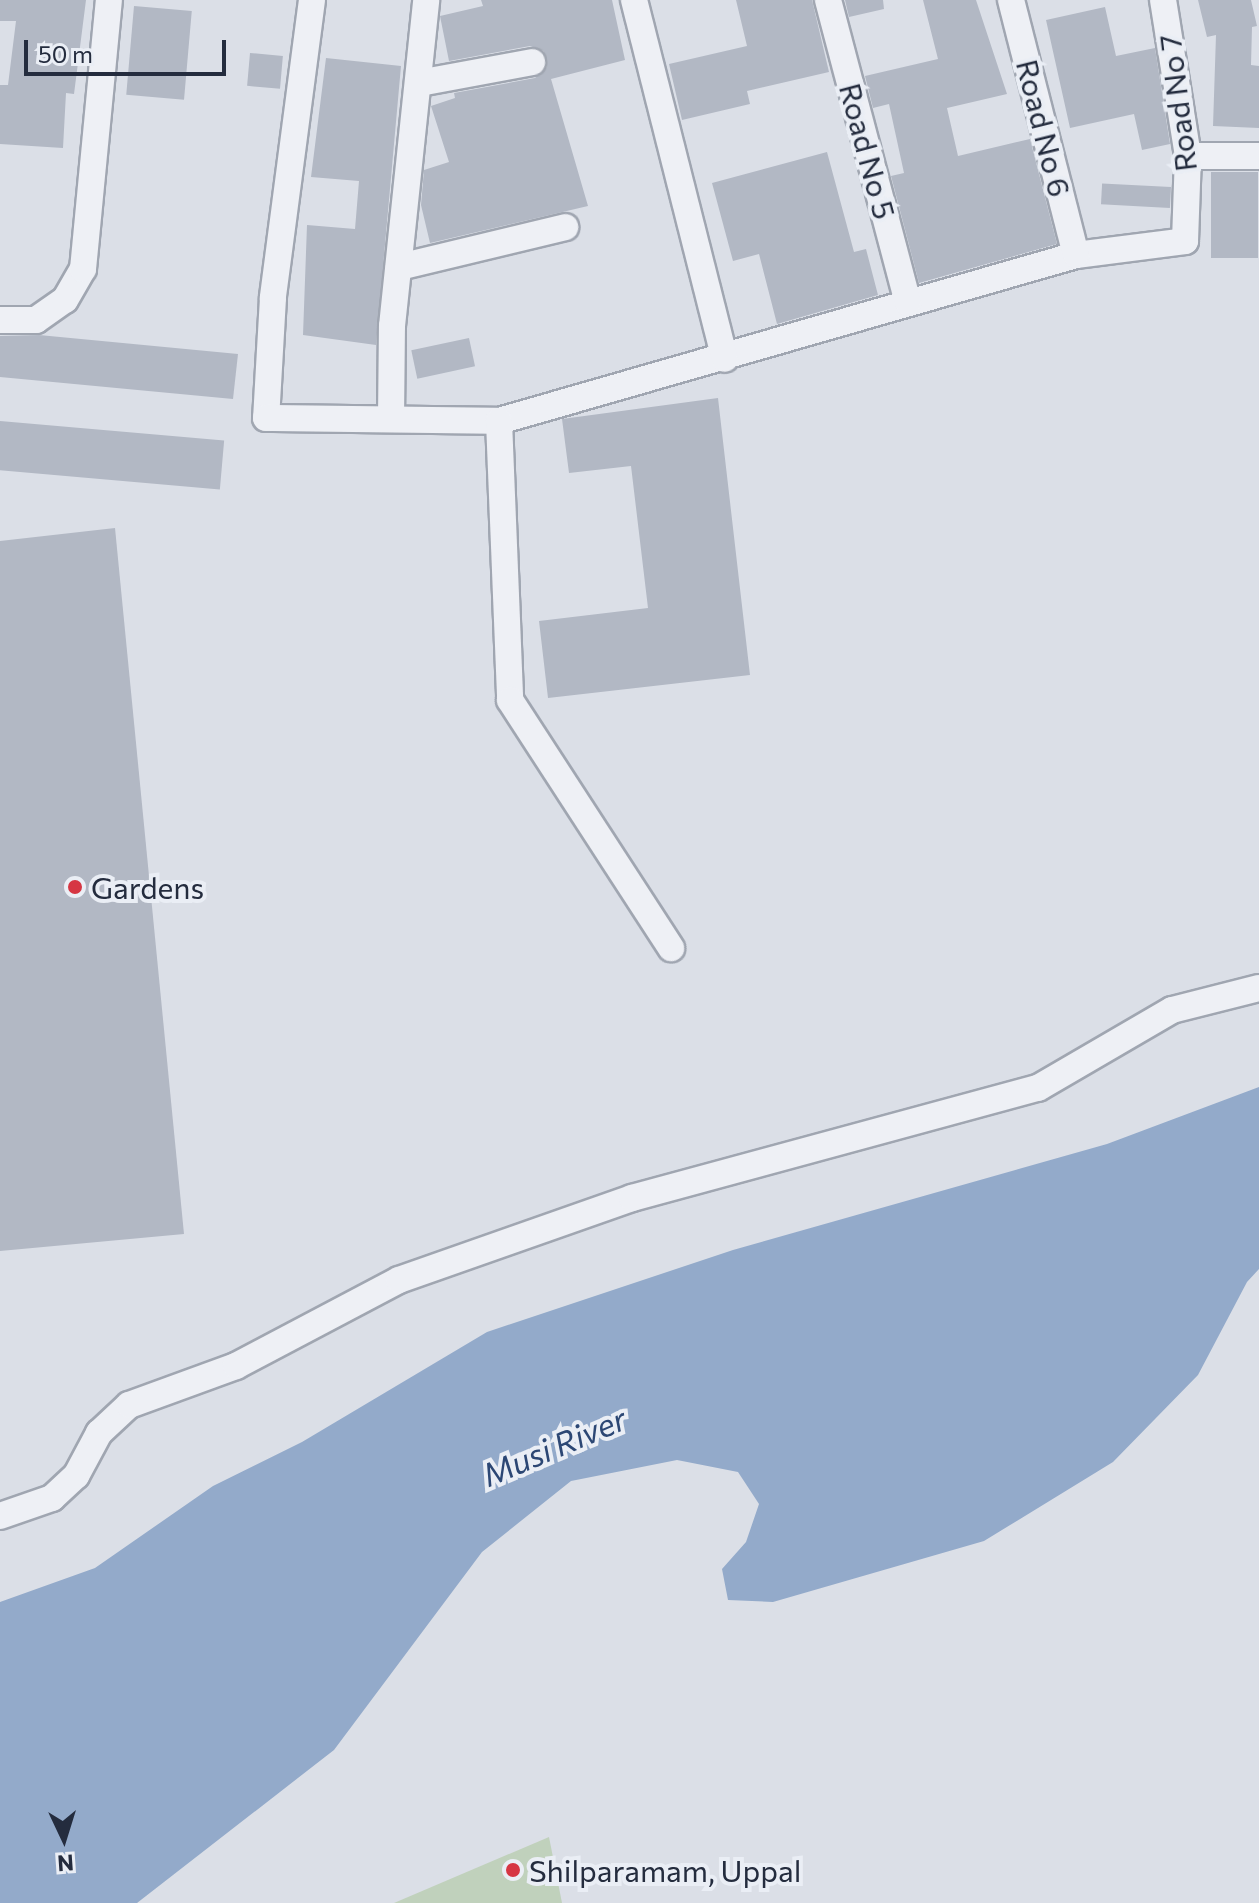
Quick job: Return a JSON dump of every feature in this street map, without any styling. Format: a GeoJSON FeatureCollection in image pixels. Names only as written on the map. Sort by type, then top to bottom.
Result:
{"type":"FeatureCollection","features":[{"type":"Feature","properties":{"kind":"street"},"geometry":{"type":"LineString","coordinates":[[0,320],[36,320],[65,300],[83,269],[109,0]]}},
{"type":"Feature","properties":{"kind":"street"},"geometry":{"type":"LineString","coordinates":[[312,0],[273,298],[266,418],[499,421],[725,359],[1076,255]]}},
{"type":"Feature","properties":{"kind":"street"},"geometry":{"type":"LineString","coordinates":[[391,419],[399,267],[426,0]]}},
{"type":"Feature","properties":{"kind":"street"},"geometry":{"type":"LineString","coordinates":[[634,0],[725,359]]}},
{"type":"Feature","properties":{"kind":"street","name":"Road No 5"},"geometry":{"type":"LineString","coordinates":[[828,0],[908,303]]}},
{"type":"Feature","properties":{"kind":"street","name":"Road No 6"},"geometry":{"type":"LineString","coordinates":[[1011,0],[1076,255]]}},
{"type":"Feature","properties":{"kind":"street","name":"Road No 7"},"geometry":{"type":"LineString","coordinates":[[1076,255],[1185,241],[1188,156],[1163,0]]}},
{"type":"Feature","properties":{"kind":"street"},"geometry":{"type":"LineString","coordinates":[[419,83],[532,62]]}},
{"type":"Feature","properties":{"kind":"street"},"geometry":{"type":"LineString","coordinates":[[1188,156],[1259,156]]}},
{"type":"Feature","properties":{"kind":"street"},"geometry":{"type":"LineString","coordinates":[[399,267],[565,227]]}},
{"type":"Feature","properties":{"kind":"street"},"geometry":{"type":"LineString","coordinates":[[499,421],[510,700],[671,948]]}},
{"type":"Feature","properties":{"kind":"street"},"geometry":{"type":"LineString","coordinates":[[0,1516],[52,1498],[76,1476],[99,1433],[129,1405],[236,1366],[399,1280],[632,1198],[1038,1088],[1172,1010],[1259,988]]}},
{"type":"Feature","properties":{"kind":"green space","name":"Shilparamam, Uppal"},"geometry":{"type":"Polygon","coordinates":[[[549,1837],[562,1903],[394,1903],[549,1837]]]}},
{"type":"Feature","properties":{"kind":"water","name":"Musi River"},"geometry":{"type":"Polygon","coordinates":[[[1259,1087],[1259,1269],[1247,1282],[1198,1375],[1113,1462],[984,1541],[773,1602],[728,1600],[722,1569],[746,1542],[759,1504],[738,1472],[677,1460],[571,1481],[482,1552],[334,1750],[137,1903],[0,1903],[0,1602],[95,1568],[213,1486],[302,1442],[487,1332],[733,1250],[1107,1144],[1259,1087]]]}},
{"type":"Feature","properties":{"kind":"building"},"geometry":{"type":"Polygon","coordinates":[[[0,0],[86,0],[74,94],[66,93],[63,148],[0,144],[0,85],[8,85],[16,21],[0,21],[0,0]]]}},
{"type":"Feature","properties":{"kind":"building"},"geometry":{"type":"Polygon","coordinates":[[[481,0],[612,0],[625,60],[551,79],[588,206],[430,243],[421,205],[424,170],[449,162],[431,106],[455,98],[454,93],[535,78],[547,67],[544,51],[530,46],[449,61],[440,16],[483,6],[481,0]]]}},
{"type":"Feature","properties":{"kind":"building"},"geometry":{"type":"Polygon","coordinates":[[[736,0],[812,0],[829,72],[747,91],[750,104],[682,120],[669,64],[747,46],[736,0]]]}},
{"type":"Feature","properties":{"kind":"building"},"geometry":{"type":"Polygon","coordinates":[[[845,0],[883,0],[884,9],[849,17],[845,0]]]}},
{"type":"Feature","properties":{"kind":"building"},"geometry":{"type":"Polygon","coordinates":[[[923,0],[976,0],[1007,94],[947,108],[958,156],[1030,139],[1057,244],[919,283],[891,176],[904,173],[889,104],[873,108],[865,76],[938,59],[923,0]]]}},
{"type":"Feature","properties":{"kind":"building"},"geometry":{"type":"Polygon","coordinates":[[[1198,0],[1251,0],[1257,26],[1252,27],[1251,65],[1259,66],[1259,128],[1213,126],[1216,35],[1207,37],[1198,0]]]}},
{"type":"Feature","properties":{"kind":"building"},"geometry":{"type":"Polygon","coordinates":[[[134,6],[192,11],[184,100],[126,95],[134,6]]]}},
{"type":"Feature","properties":{"kind":"building"},"geometry":{"type":"Polygon","coordinates":[[[1105,7],[1116,56],[1155,48],[1170,144],[1142,150],[1134,114],[1070,128],[1046,20],[1105,7]]]}},
{"type":"Feature","properties":{"kind":"building"},"geometry":{"type":"Polygon","coordinates":[[[250,53],[283,56],[280,89],[247,86],[250,53]]]}},
{"type":"Feature","properties":{"kind":"building"},"geometry":{"type":"Polygon","coordinates":[[[326,58],[401,66],[376,345],[303,335],[307,225],[355,229],[359,181],[311,177],[326,58]]]}},
{"type":"Feature","properties":{"kind":"building"},"geometry":{"type":"Polygon","coordinates":[[[827,152],[854,252],[866,249],[878,295],[777,324],[759,254],[733,261],[712,183],[827,152]]]}},
{"type":"Feature","properties":{"kind":"building"},"geometry":{"type":"Polygon","coordinates":[[[1211,172],[1258,172],[1258,258],[1211,258],[1211,172]]]}},
{"type":"Feature","properties":{"kind":"building"},"geometry":{"type":"Polygon","coordinates":[[[1102,183],[1171,187],[1170,208],[1101,204],[1102,183]]]}},
{"type":"Feature","properties":{"kind":"building"},"geometry":{"type":"Polygon","coordinates":[[[39,335],[238,354],[233,399],[0,377],[0,336],[39,335]]]}},
{"type":"Feature","properties":{"kind":"building"},"geometry":{"type":"Polygon","coordinates":[[[469,338],[475,366],[417,379],[411,350],[469,338]]]}},
{"type":"Feature","properties":{"kind":"building"},"geometry":{"type":"Polygon","coordinates":[[[718,398],[750,675],[548,698],[539,621],[648,608],[631,466],[569,473],[562,419],[718,398]]]}},
{"type":"Feature","properties":{"kind":"building"},"geometry":{"type":"Polygon","coordinates":[[[0,421],[224,441],[220,489],[0,470],[0,421]]]}},
{"type":"Feature","properties":{"kind":"building","name":"Gardens"},"geometry":{"type":"Polygon","coordinates":[[[115,528],[184,1234],[0,1251],[0,541],[115,528]]]}},
{"type":"Feature","properties":{"kind":"place","name":"Gardens"},"geometry":{"type":"Point","coordinates":[75,887]}},
{"type":"Feature","properties":{"kind":"place","name":"Shilparamam, Uppal"},"geometry":{"type":"Point","coordinates":[513,1870]}}]}
